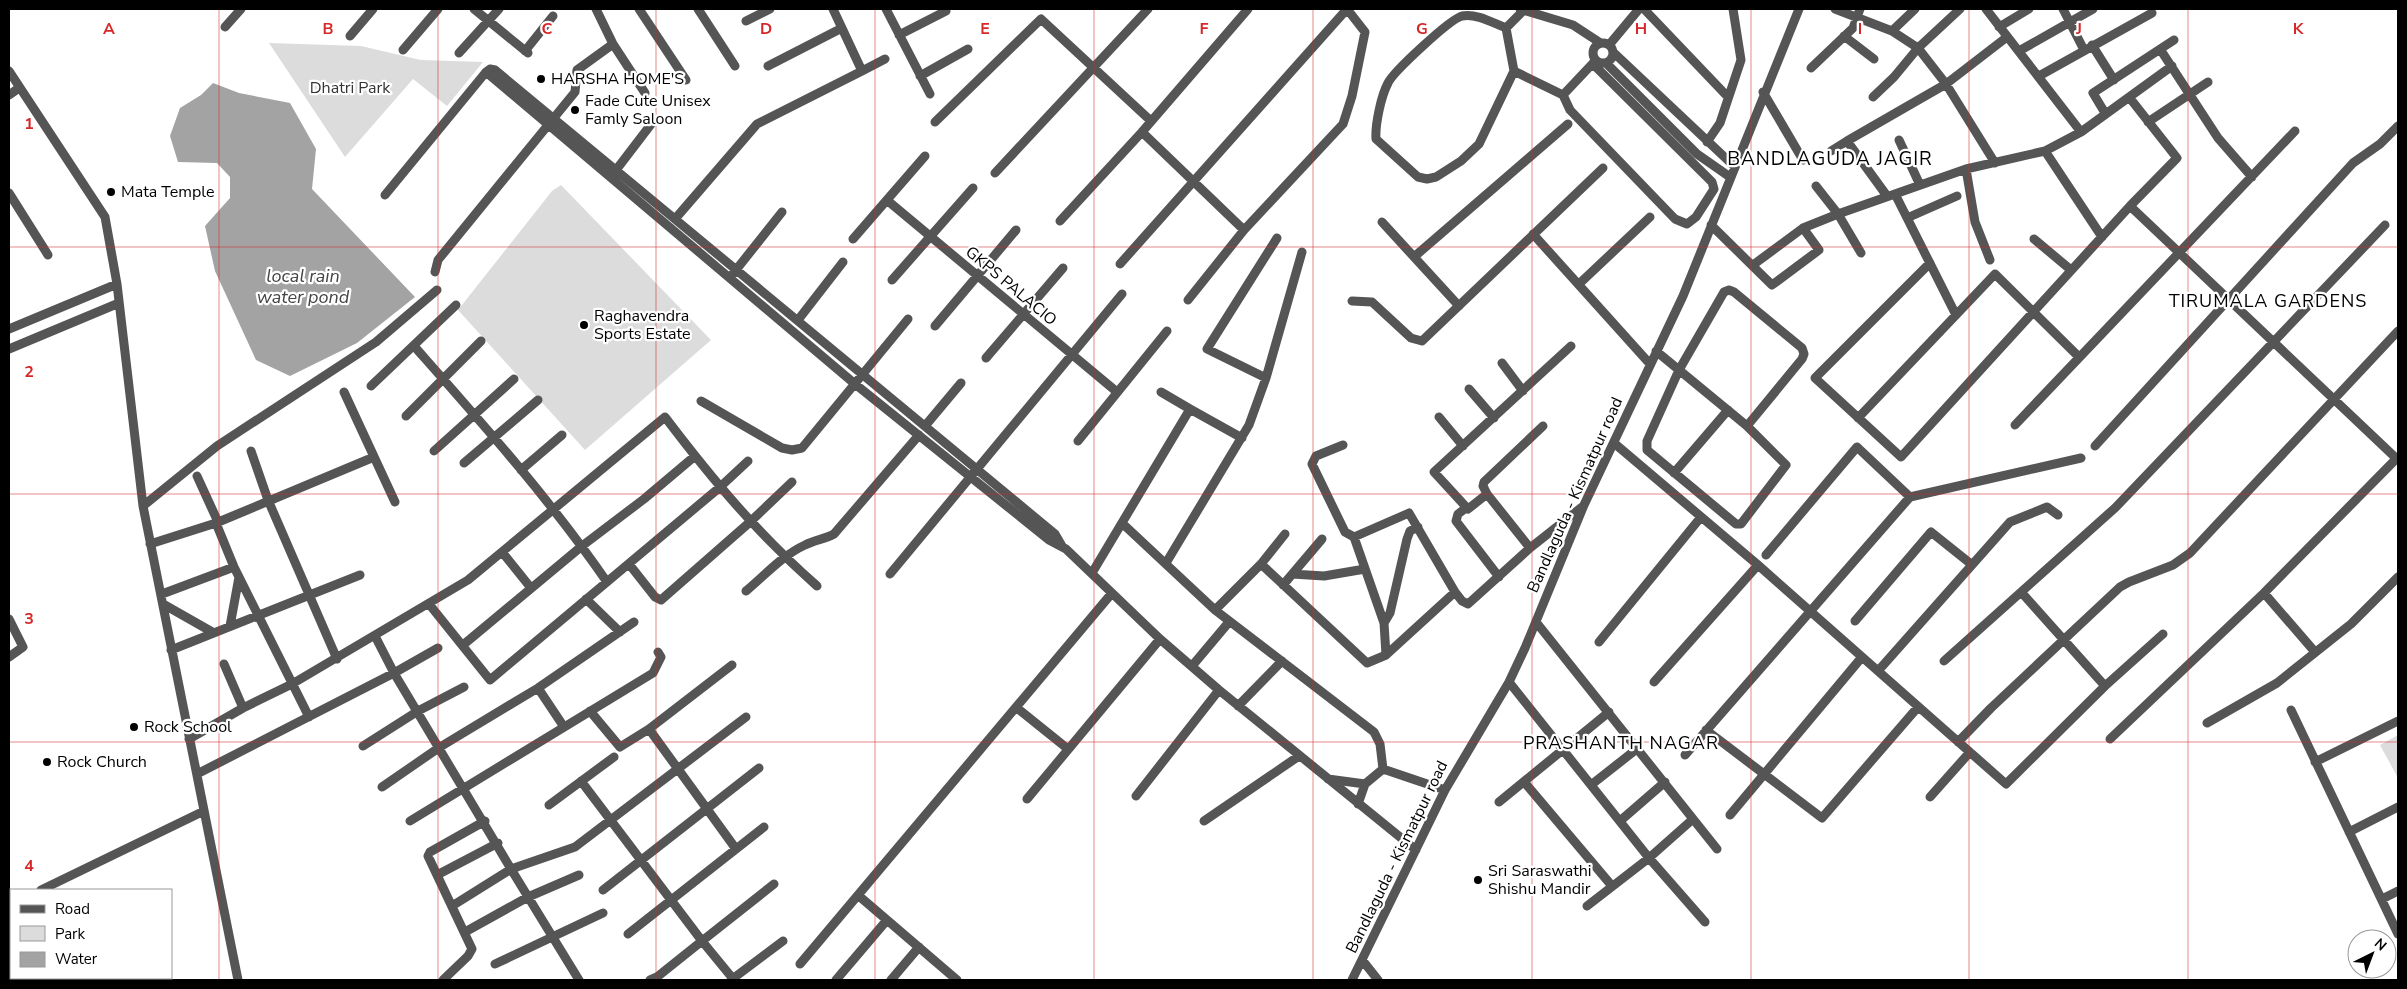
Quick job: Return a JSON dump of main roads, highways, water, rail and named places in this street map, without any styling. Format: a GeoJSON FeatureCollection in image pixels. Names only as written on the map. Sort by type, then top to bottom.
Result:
{"type":"FeatureCollection","features":[{"type":"Feature","properties":{"kind":"water","name":"local rain water pond"},"geometry":{"type":"Polygon","coordinates":[[[213,83],[239,93],[290,103],[316,149],[312,189],[415,297],[357,343],[290,376],[256,360],[215,271],[205,226],[230,198],[230,177],[217,163],[178,162],[170,136],[180,108],[201,95],[213,83]]]}},
{"type":"Feature","properties":{"kind":"place","name":"HARSHA HOME'S"},"geometry":{"type":"Point","coordinates":[541,79]}},
{"type":"Feature","properties":{"kind":"place","name":"Fade Cute Unisex Famly Saloon"},"geometry":{"type":"Point","coordinates":[575,110]}},
{"type":"Feature","properties":{"kind":"place","name":"Mata Temple"},"geometry":{"type":"Point","coordinates":[111,192]}},
{"type":"Feature","properties":{"kind":"place","name":"Raghavendra Sports Estate"},"geometry":{"type":"Point","coordinates":[584,325]}},
{"type":"Feature","properties":{"kind":"place","name":"Rock School"},"geometry":{"type":"Point","coordinates":[134,727]}},
{"type":"Feature","properties":{"kind":"place","name":"Rock Church"},"geometry":{"type":"Point","coordinates":[47,762]}},
{"type":"Feature","properties":{"kind":"place","name":"Sri Saraswathi Shishu Mandir"},"geometry":{"type":"Point","coordinates":[1478,880]}},
{"type":"Feature","properties":{"kind":"district","name":"BANDLAGUDA JAGIR"},"geometry":{"type":"Point","coordinates":[1830,159]}},
{"type":"Feature","properties":{"kind":"district","name":"TIRUMALA GARDENS"},"geometry":{"type":"Point","coordinates":[2268,301]}},
{"type":"Feature","properties":{"kind":"district","name":"PRASHANTH NAGAR"},"geometry":{"type":"Point","coordinates":[1621,743]}},
{"type":"Feature","properties":{"kind":"park label","name":"Dhatri Park"},"geometry":{"type":"Point","coordinates":[350,88]}}]}
